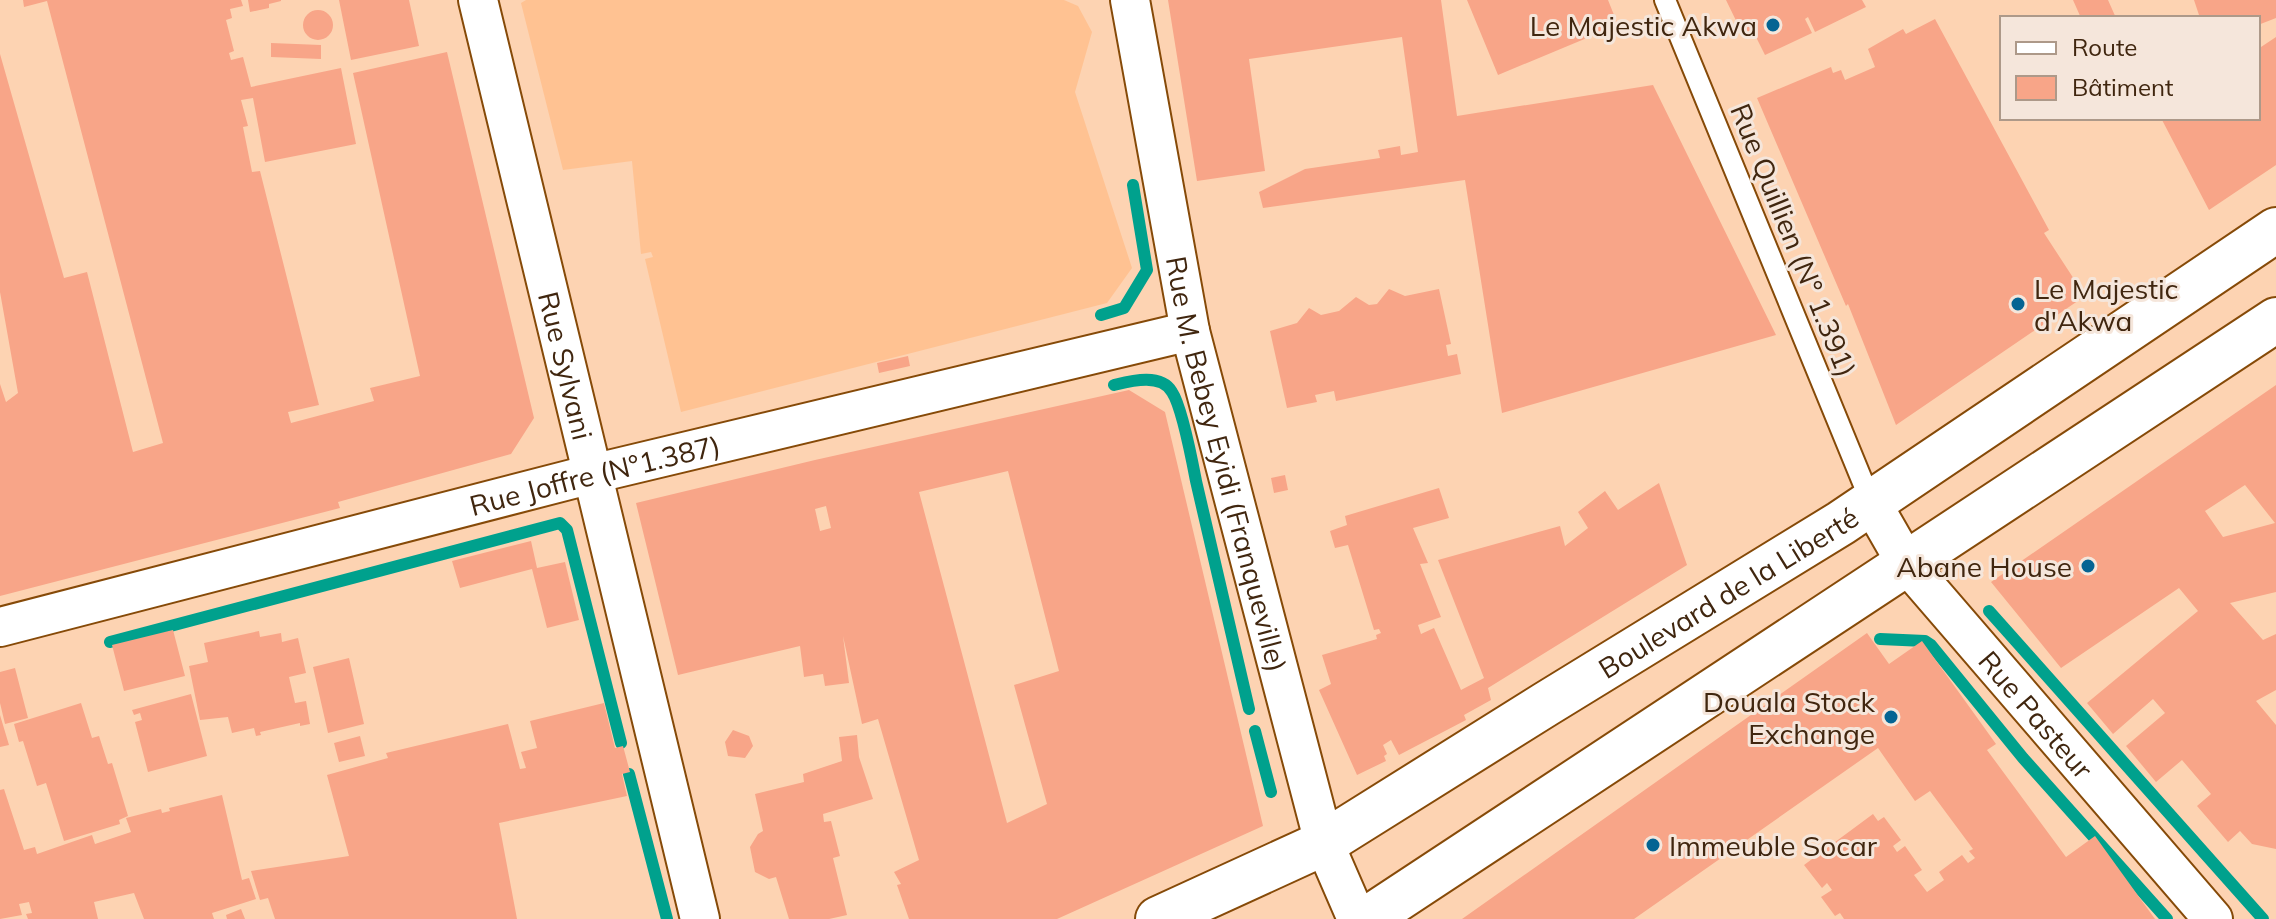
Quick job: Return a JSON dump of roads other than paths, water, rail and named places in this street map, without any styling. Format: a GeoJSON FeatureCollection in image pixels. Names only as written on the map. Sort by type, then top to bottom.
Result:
{"type":"FeatureCollection","features":[{"type":"Feature","properties":{"kind":"main road","name":"Boulevard de la Liberté"},"geometry":{"type":"LineString","coordinates":[[1158,919],[1324,843],[1841,523],[2276,230]]}},
{"type":"Feature","properties":{"kind":"main road"},"geometry":{"type":"LineString","coordinates":[[1367,919],[2276,320]]}},
{"type":"Feature","properties":{"kind":"street","name":"Rue Sylvani"},"geometry":{"type":"LineString","coordinates":[[478,0],[700,919]]}},
{"type":"Feature","properties":{"kind":"street","name":"Rue M. Bebey Eyidi (Franqueville)"},"geometry":{"type":"LineString","coordinates":[[1130,0],[1190,331],[1324,843],[1357,919]]}},
{"type":"Feature","properties":{"kind":"street","name":"Rue Joffre (N°1.387)"},"geometry":{"type":"LineString","coordinates":[[0,627],[592,474],[1190,331]]}},
{"type":"Feature","properties":{"kind":"street","name":"Rue Pasteur"},"geometry":{"type":"LineString","coordinates":[[1871,502],[1906,563],[2213,919]]}},
{"type":"Feature","properties":{"kind":"lane","name":"Rue Quillien (N° 1.391)"},"geometry":{"type":"LineString","coordinates":[[1665,0],[1871,502]]}},
{"type":"Feature","properties":{"kind":"waterway"},"geometry":{"type":"LineString","coordinates":[[1101,315],[1124,308],[1147,270],[1133,185]]}},
{"type":"Feature","properties":{"kind":"waterway"},"geometry":{"type":"LineString","coordinates":[[1114,385],[1153,380],[1167,386],[1176,399],[1249,709]]}},
{"type":"Feature","properties":{"kind":"waterway"},"geometry":{"type":"LineString","coordinates":[[110,642],[560,523],[567,530],[621,743]]}},
{"type":"Feature","properties":{"kind":"waterway"},"geometry":{"type":"LineString","coordinates":[[1989,611],[2263,919]]}},
{"type":"Feature","properties":{"kind":"waterway"},"geometry":{"type":"LineString","coordinates":[[1880,639],[1925,641],[1931,645],[2023,758],[2167,919]]}},
{"type":"Feature","properties":{"kind":"waterway"},"geometry":{"type":"LineString","coordinates":[[1255,731],[1271,792]]}},
{"type":"Feature","properties":{"kind":"waterway"},"geometry":{"type":"LineString","coordinates":[[629,774],[667,919]]}},
{"type":"Feature","properties":{"kind":"place","name":"Le Majestic Akwa"},"geometry":{"type":"Point","coordinates":[1773,25]}},
{"type":"Feature","properties":{"kind":"place","name":"Le Majestic d'Akwa"},"geometry":{"type":"Point","coordinates":[2018,304]}},
{"type":"Feature","properties":{"kind":"place","name":"Abane House"},"geometry":{"type":"Point","coordinates":[2088,566]}},
{"type":"Feature","properties":{"kind":"place","name":"Douala Stock Exchange"},"geometry":{"type":"Point","coordinates":[1891,717]}},
{"type":"Feature","properties":{"kind":"place","name":"Immeuble Socar"},"geometry":{"type":"Point","coordinates":[1653,845]}}]}
